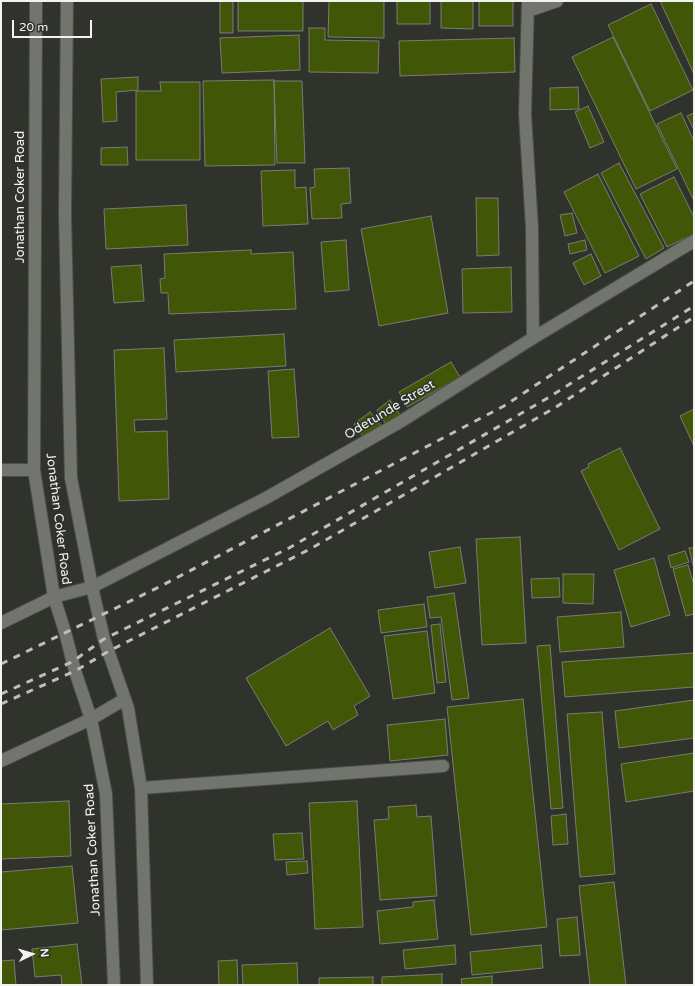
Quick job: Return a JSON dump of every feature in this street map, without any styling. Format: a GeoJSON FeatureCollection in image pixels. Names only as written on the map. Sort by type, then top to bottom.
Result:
{"type":"FeatureCollection","features":[{"type":"Feature","properties":{"kind":"street","name":"Jonathan Coker Road"},"geometry":{"type":"LineString","coordinates":[[36,1],[34,470],[54,597],[65,632],[76,677],[91,719],[106,794],[114,985]]}},
{"type":"Feature","properties":{"kind":"street","name":"Jonathan Coker Road"},"geometry":{"type":"LineString","coordinates":[[67,1],[65,215],[71,478],[92,587],[104,639],[126,699],[141,788],[147,985]]}},
{"type":"Feature","properties":{"kind":"street"},"geometry":{"type":"LineString","coordinates":[[533,338],[532,228],[525,114],[528,6],[557,1]]}},
{"type":"Feature","properties":{"kind":"street","name":"Odetunde Street"},"geometry":{"type":"LineString","coordinates":[[1,623],[54,597],[92,587],[266,498],[400,422],[533,338],[694,241]]}},
{"type":"Feature","properties":{"kind":"street"},"geometry":{"type":"LineString","coordinates":[[1,470],[34,470]]}},
{"type":"Feature","properties":{"kind":"street"},"geometry":{"type":"LineString","coordinates":[[1,761],[91,719],[126,699]]}},
{"type":"Feature","properties":{"kind":"street"},"geometry":{"type":"LineString","coordinates":[[141,788],[443,766]]}},
{"type":"Feature","properties":{"kind":"building"},"geometry":{"type":"Polygon","coordinates":[[[220,1],[233,1],[233,33],[220,33],[220,1]]]}},
{"type":"Feature","properties":{"kind":"building"},"geometry":{"type":"Polygon","coordinates":[[[238,1],[303,1],[303,31],[238,31],[238,1]]]}},
{"type":"Feature","properties":{"kind":"building"},"geometry":{"type":"Polygon","coordinates":[[[329,1],[384,1],[384,38],[328,37],[329,1]]]}},
{"type":"Feature","properties":{"kind":"building"},"geometry":{"type":"Polygon","coordinates":[[[397,1],[430,1],[430,24],[397,24],[397,1]]]}},
{"type":"Feature","properties":{"kind":"building"},"geometry":{"type":"Polygon","coordinates":[[[441,1],[473,1],[473,29],[441,28],[441,1]]]}},
{"type":"Feature","properties":{"kind":"building"},"geometry":{"type":"Polygon","coordinates":[[[479,1],[513,1],[513,26],[479,26],[479,1]]]}},
{"type":"Feature","properties":{"kind":"building"},"geometry":{"type":"Polygon","coordinates":[[[660,1],[694,1],[694,74],[660,1]]]}},
{"type":"Feature","properties":{"kind":"building"},"geometry":{"type":"Polygon","coordinates":[[[651,4],[693,90],[650,111],[608,25],[651,4]]]}},
{"type":"Feature","properties":{"kind":"building"},"geometry":{"type":"Polygon","coordinates":[[[309,28],[325,28],[325,40],[379,41],[378,73],[309,72],[309,28]]]}},
{"type":"Feature","properties":{"kind":"building"},"geometry":{"type":"Polygon","coordinates":[[[299,35],[300,70],[222,73],[220,38],[299,35]]]}},
{"type":"Feature","properties":{"kind":"building"},"geometry":{"type":"Polygon","coordinates":[[[613,37],[677,169],[636,189],[572,57],[613,37]]]}},
{"type":"Feature","properties":{"kind":"building"},"geometry":{"type":"Polygon","coordinates":[[[514,38],[515,72],[400,76],[399,41],[514,38]]]}},
{"type":"Feature","properties":{"kind":"building"},"geometry":{"type":"Polygon","coordinates":[[[138,77],[138,90],[116,92],[117,121],[103,122],[101,79],[138,77]]]}},
{"type":"Feature","properties":{"kind":"building"},"geometry":{"type":"Polygon","coordinates":[[[274,80],[275,165],[205,166],[203,81],[274,80]]]}},
{"type":"Feature","properties":{"kind":"building"},"geometry":{"type":"Polygon","coordinates":[[[274,81],[302,81],[305,163],[277,163],[274,81]]]}},
{"type":"Feature","properties":{"kind":"building"},"geometry":{"type":"Polygon","coordinates":[[[160,82],[200,82],[200,160],[136,160],[136,91],[161,91],[160,82]]]}},
{"type":"Feature","properties":{"kind":"building"},"geometry":{"type":"Polygon","coordinates":[[[578,87],[579,109],[550,110],[550,88],[578,87]]]}},
{"type":"Feature","properties":{"kind":"building"},"geometry":{"type":"Polygon","coordinates":[[[588,106],[604,142],[590,148],[575,112],[588,106]]]}},
{"type":"Feature","properties":{"kind":"building"},"geometry":{"type":"Polygon","coordinates":[[[681,113],[694,141],[694,201],[657,124],[681,113]]]}},
{"type":"Feature","properties":{"kind":"building"},"geometry":{"type":"Polygon","coordinates":[[[694,113],[694,130],[687,116],[694,113]]]}},
{"type":"Feature","properties":{"kind":"building"},"geometry":{"type":"Polygon","coordinates":[[[127,147],[128,165],[101,165],[101,148],[127,147]]]}},
{"type":"Feature","properties":{"kind":"building"},"geometry":{"type":"Polygon","coordinates":[[[619,163],[664,248],[646,259],[601,173],[619,163]]]}},
{"type":"Feature","properties":{"kind":"building"},"geometry":{"type":"Polygon","coordinates":[[[349,168],[351,203],[341,204],[342,218],[312,219],[310,188],[315,187],[314,169],[349,168]]]}},
{"type":"Feature","properties":{"kind":"building"},"geometry":{"type":"Polygon","coordinates":[[[295,170],[295,188],[306,187],[308,224],[263,226],[261,171],[295,170]]]}},
{"type":"Feature","properties":{"kind":"building"},"geometry":{"type":"Polygon","coordinates":[[[598,174],[639,256],[605,273],[564,192],[598,174]]]}},
{"type":"Feature","properties":{"kind":"building"},"geometry":{"type":"Polygon","coordinates":[[[674,177],[694,217],[694,234],[667,247],[640,194],[674,177]]]}},
{"type":"Feature","properties":{"kind":"building"},"geometry":{"type":"Polygon","coordinates":[[[476,198],[498,198],[499,255],[477,256],[476,198]]]}},
{"type":"Feature","properties":{"kind":"building"},"geometry":{"type":"Polygon","coordinates":[[[186,205],[188,245],[106,249],[104,209],[186,205]]]}},
{"type":"Feature","properties":{"kind":"building"},"geometry":{"type":"Polygon","coordinates":[[[572,213],[577,233],[565,236],[560,215],[572,213]]]}},
{"type":"Feature","properties":{"kind":"building"},"geometry":{"type":"Polygon","coordinates":[[[431,216],[448,313],[379,326],[361,229],[431,216]]]}},
{"type":"Feature","properties":{"kind":"building"},"geometry":{"type":"Polygon","coordinates":[[[346,240],[349,290],[325,292],[321,242],[346,240]]]}},
{"type":"Feature","properties":{"kind":"building"},"geometry":{"type":"Polygon","coordinates":[[[585,240],[587,250],[570,254],[568,244],[585,240]]]}},
{"type":"Feature","properties":{"kind":"building"},"geometry":{"type":"Polygon","coordinates":[[[251,250],[251,254],[293,252],[296,309],[169,314],[168,293],[161,293],[160,279],[165,278],[164,254],[251,250]]]}},
{"type":"Feature","properties":{"kind":"building"},"geometry":{"type":"Polygon","coordinates":[[[591,254],[601,276],[584,285],[573,263],[591,254]]]}},
{"type":"Feature","properties":{"kind":"building"},"geometry":{"type":"Polygon","coordinates":[[[141,265],[144,301],[114,303],[111,267],[141,265]]]}},
{"type":"Feature","properties":{"kind":"building"},"geometry":{"type":"Polygon","coordinates":[[[511,267],[512,312],[463,313],[462,269],[511,267]]]}},
{"type":"Feature","properties":{"kind":"building"},"geometry":{"type":"Polygon","coordinates":[[[284,334],[286,366],[176,372],[174,340],[284,334]]]}},
{"type":"Feature","properties":{"kind":"building"},"geometry":{"type":"Polygon","coordinates":[[[164,348],[167,419],[134,420],[135,432],[167,431],[169,499],[119,501],[114,350],[164,348]]]}},
{"type":"Feature","properties":{"kind":"building"},"geometry":{"type":"Polygon","coordinates":[[[451,362],[460,377],[407,407],[399,392],[451,362]]]}},
{"type":"Feature","properties":{"kind":"building"},"geometry":{"type":"Polygon","coordinates":[[[294,369],[299,437],[272,438],[268,371],[294,369]]]}},
{"type":"Feature","properties":{"kind":"building"},"geometry":{"type":"Polygon","coordinates":[[[390,400],[400,415],[386,424],[377,410],[390,400]]]}},
{"type":"Feature","properties":{"kind":"building"},"geometry":{"type":"Polygon","coordinates":[[[694,409],[694,446],[680,416],[694,409]]]}},
{"type":"Feature","properties":{"kind":"building"},"geometry":{"type":"Polygon","coordinates":[[[370,412],[382,427],[365,439],[354,424],[370,412]]]}},
{"type":"Feature","properties":{"kind":"building"},"geometry":{"type":"Polygon","coordinates":[[[620,448],[660,529],[619,550],[581,471],[589,467],[588,464],[620,448]]]}},
{"type":"Feature","properties":{"kind":"building"},"geometry":{"type":"Polygon","coordinates":[[[520,537],[526,643],[482,645],[476,539],[520,537]]]}},
{"type":"Feature","properties":{"kind":"building"},"geometry":{"type":"Polygon","coordinates":[[[460,547],[466,583],[435,588],[429,552],[460,547]]]}},
{"type":"Feature","properties":{"kind":"building"},"geometry":{"type":"Polygon","coordinates":[[[689,548],[694,548],[694,569],[689,548]]]}},
{"type":"Feature","properties":{"kind":"building"},"geometry":{"type":"Polygon","coordinates":[[[685,551],[689,562],[671,568],[668,556],[685,551]]]}},
{"type":"Feature","properties":{"kind":"building"},"geometry":{"type":"Polygon","coordinates":[[[654,558],[670,615],[631,627],[614,570],[654,558]]]}},
{"type":"Feature","properties":{"kind":"building"},"geometry":{"type":"Polygon","coordinates":[[[688,565],[694,585],[694,614],[686,616],[673,569],[688,565]]]}},
{"type":"Feature","properties":{"kind":"building"},"geometry":{"type":"Polygon","coordinates":[[[563,574],[594,574],[593,604],[563,603],[563,574]]]}},
{"type":"Feature","properties":{"kind":"building"},"geometry":{"type":"Polygon","coordinates":[[[559,578],[560,597],[532,598],[531,579],[559,578]]]}},
{"type":"Feature","properties":{"kind":"building"},"geometry":{"type":"Polygon","coordinates":[[[454,593],[469,698],[452,700],[441,617],[430,618],[427,597],[454,593]]]}},
{"type":"Feature","properties":{"kind":"building"},"geometry":{"type":"Polygon","coordinates":[[[424,604],[427,627],[381,633],[378,610],[424,604]]]}},
{"type":"Feature","properties":{"kind":"building"},"geometry":{"type":"Polygon","coordinates":[[[621,612],[624,647],[560,652],[557,617],[621,612]]]}},
{"type":"Feature","properties":{"kind":"building"},"geometry":{"type":"Polygon","coordinates":[[[440,624],[446,682],[437,683],[431,625],[440,624]]]}},
{"type":"Feature","properties":{"kind":"building"},"geometry":{"type":"Polygon","coordinates":[[[330,628],[370,696],[354,706],[358,715],[333,730],[328,721],[286,746],[246,678],[330,628]]]}},
{"type":"Feature","properties":{"kind":"building"},"geometry":{"type":"Polygon","coordinates":[[[427,631],[435,693],[393,699],[384,636],[427,631]]]}},
{"type":"Feature","properties":{"kind":"building"},"geometry":{"type":"Polygon","coordinates":[[[550,645],[563,808],[551,809],[537,646],[550,645]]]}},
{"type":"Feature","properties":{"kind":"building"},"geometry":{"type":"Polygon","coordinates":[[[694,653],[694,687],[565,697],[562,662],[694,653]]]}},
{"type":"Feature","properties":{"kind":"building"},"geometry":{"type":"Polygon","coordinates":[[[523,699],[547,927],[471,935],[447,707],[523,699]]]}},
{"type":"Feature","properties":{"kind":"building"},"geometry":{"type":"Polygon","coordinates":[[[694,700],[694,738],[619,748],[615,711],[694,700]]]}},
{"type":"Feature","properties":{"kind":"building"},"geometry":{"type":"Polygon","coordinates":[[[602,712],[615,874],[580,877],[567,714],[602,712]]]}},
{"type":"Feature","properties":{"kind":"building"},"geometry":{"type":"Polygon","coordinates":[[[445,719],[448,755],[390,761],[387,725],[445,719]]]}},
{"type":"Feature","properties":{"kind":"building"},"geometry":{"type":"Polygon","coordinates":[[[694,753],[694,791],[626,802],[621,764],[694,753]]]}},
{"type":"Feature","properties":{"kind":"building"},"geometry":{"type":"Polygon","coordinates":[[[69,801],[71,856],[1,859],[1,804],[69,801]]]}},
{"type":"Feature","properties":{"kind":"building"},"geometry":{"type":"Polygon","coordinates":[[[357,801],[363,927],[315,929],[309,803],[357,801]]]}},
{"type":"Feature","properties":{"kind":"building"},"geometry":{"type":"Polygon","coordinates":[[[416,805],[417,817],[431,816],[437,896],[380,900],[374,820],[389,819],[388,807],[416,805]]]}},
{"type":"Feature","properties":{"kind":"building"},"geometry":{"type":"Polygon","coordinates":[[[566,814],[568,844],[553,845],[551,816],[566,814]]]}},
{"type":"Feature","properties":{"kind":"building"},"geometry":{"type":"Polygon","coordinates":[[[302,833],[304,859],[275,860],[273,834],[302,833]]]}},
{"type":"Feature","properties":{"kind":"building"},"geometry":{"type":"Polygon","coordinates":[[[307,861],[308,873],[287,875],[286,862],[307,861]]]}},
{"type":"Feature","properties":{"kind":"building"},"geometry":{"type":"Polygon","coordinates":[[[72,866],[78,923],[1,930],[1,872],[72,866]]]}},
{"type":"Feature","properties":{"kind":"building"},"geometry":{"type":"Polygon","coordinates":[[[614,882],[626,985],[590,985],[579,886],[614,882]]]}},
{"type":"Feature","properties":{"kind":"building"},"geometry":{"type":"Polygon","coordinates":[[[434,900],[438,939],[380,944],[377,911],[413,907],[413,902],[434,900]]]}},
{"type":"Feature","properties":{"kind":"building"},"geometry":{"type":"Polygon","coordinates":[[[577,917],[580,955],[560,956],[557,919],[577,917]]]}},
{"type":"Feature","properties":{"kind":"building"},"geometry":{"type":"Polygon","coordinates":[[[77,944],[82,985],[62,985],[61,975],[35,977],[32,949],[77,944]]]}},
{"type":"Feature","properties":{"kind":"building"},"geometry":{"type":"Polygon","coordinates":[[[455,945],[456,964],[405,969],[403,950],[455,945]]]}},
{"type":"Feature","properties":{"kind":"building"},"geometry":{"type":"Polygon","coordinates":[[[541,945],[543,968],[472,975],[470,952],[541,945]]]}},
{"type":"Feature","properties":{"kind":"building"},"geometry":{"type":"Polygon","coordinates":[[[14,960],[16,985],[1,985],[1,961],[14,960]]]}},
{"type":"Feature","properties":{"kind":"building"},"geometry":{"type":"Polygon","coordinates":[[[237,960],[238,985],[219,985],[218,961],[237,960]]]}},
{"type":"Feature","properties":{"kind":"building"},"geometry":{"type":"Polygon","coordinates":[[[297,963],[298,985],[243,985],[242,965],[297,963]]]}},
{"type":"Feature","properties":{"kind":"building"},"geometry":{"type":"Polygon","coordinates":[[[442,974],[442,985],[382,985],[382,977],[442,974]]]}},
{"type":"Feature","properties":{"kind":"building"},"geometry":{"type":"Polygon","coordinates":[[[492,976],[492,985],[462,985],[461,979],[492,976]]]}},
{"type":"Feature","properties":{"kind":"building"},"geometry":{"type":"Polygon","coordinates":[[[373,977],[373,985],[319,985],[319,978],[373,977]]]}},
{"type":"Feature","properties":{"kind":"railway"},"geometry":{"type":"LineString","coordinates":[[1,664],[159,587],[504,406],[694,281]]}},
{"type":"Feature","properties":{"kind":"railway"},"geometry":{"type":"LineString","coordinates":[[1,694],[72,662],[104,639],[289,548],[546,399],[694,306]]}},
{"type":"Feature","properties":{"kind":"railway"},"geometry":{"type":"LineString","coordinates":[[1,704],[75,671],[109,651],[310,549],[556,407],[694,317]]}}]}
